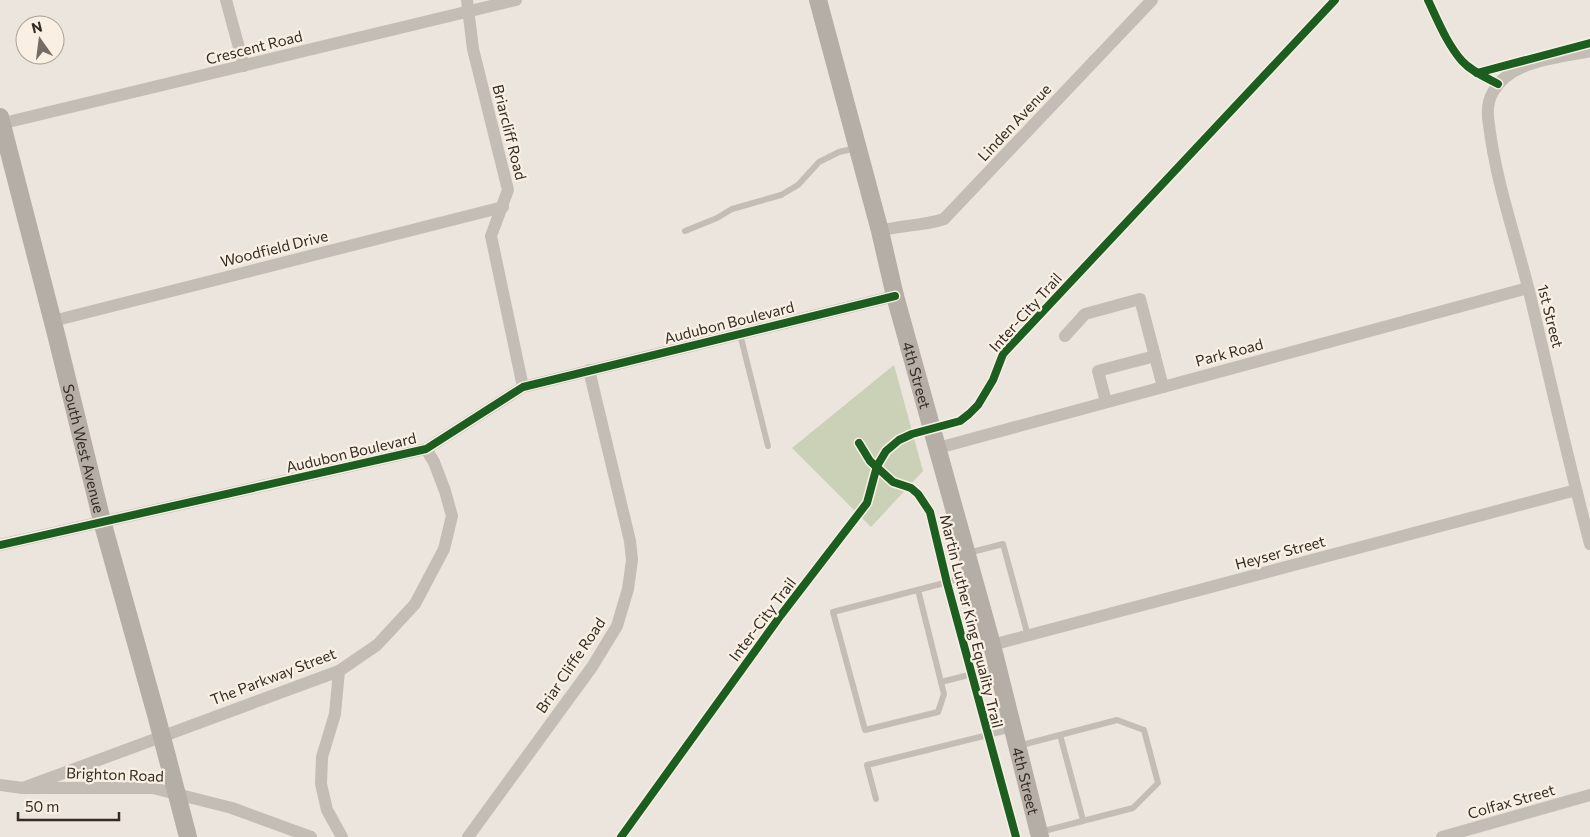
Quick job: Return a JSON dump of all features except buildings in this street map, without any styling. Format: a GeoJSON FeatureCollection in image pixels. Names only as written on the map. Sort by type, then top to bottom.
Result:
{"type":"FeatureCollection","features":[{"type":"Feature","properties":{"kind":"street"},"geometry":{"type":"LineString","coordinates":[[226,0],[244,66]]}},
{"type":"Feature","properties":{"kind":"street","name":"Crescent Road"},"geometry":{"type":"LineString","coordinates":[[1,122],[244,66],[468,6],[516,0]]}},
{"type":"Feature","properties":{"kind":"street","name":"4th Street"},"geometry":{"type":"LineString","coordinates":[[818,0],[858,147],[895,296],[998,667],[1039,834]]}},
{"type":"Feature","properties":{"kind":"street","name":"Linden Avenue"},"geometry":{"type":"LineString","coordinates":[[880,232],[896,227],[931,223],[944,219],[1152,0]]}},
{"type":"Feature","properties":{"kind":"street","name":"Briarcliff Road"},"geometry":{"type":"LineString","coordinates":[[468,6],[473,49],[508,190],[491,236],[523,387]]}},
{"type":"Feature","properties":{"kind":"street","name":"1st Street"},"geometry":{"type":"LineString","coordinates":[[1590,50],[1528,64],[1513,72],[1498,84],[1491,95],[1488,109],[1489,125],[1502,195],[1528,288],[1576,490],[1586,514],[1590,544]]}},
{"type":"Feature","properties":{"kind":"street","name":"South West Avenue"},"geometry":{"type":"LineString","coordinates":[[1,122],[53,321],[102,521],[178,794],[188,837]]}},
{"type":"Feature","properties":{"kind":"street","name":"Woodfield Drive"},"geometry":{"type":"LineString","coordinates":[[53,321],[503,207]]}},
{"type":"Feature","properties":{"kind":"street","name":"Park Road"},"geometry":{"type":"LineString","coordinates":[[938,448],[1528,288]]}},
{"type":"Feature","properties":{"kind":"street","name":"Audubon Boulevard"},"geometry":{"type":"LineString","coordinates":[[0,545],[426,449],[523,387],[895,296]]}},
{"type":"Feature","properties":{"kind":"street"},"geometry":{"type":"LineString","coordinates":[[1065,336],[1085,314],[1140,299],[1163,387]]}},
{"type":"Feature","properties":{"kind":"street"},"geometry":{"type":"LineString","coordinates":[[1106,402],[1098,371],[1155,356]]}},
{"type":"Feature","properties":{"kind":"street","name":"Briar Cliffe Road"},"geometry":{"type":"LineString","coordinates":[[468,837],[592,667],[617,626],[628,589],[632,560],[630,541],[589,370]]}},
{"type":"Feature","properties":{"kind":"street","name":"The Parkway Street"},"geometry":{"type":"LineString","coordinates":[[23,788],[339,671],[377,645],[415,604],[444,549],[452,516],[434,462],[426,449]]}},
{"type":"Feature","properties":{"kind":"street","name":"Heyser Street"},"geometry":{"type":"LineString","coordinates":[[992,645],[1576,490]]}},
{"type":"Feature","properties":{"kind":"street"},"geometry":{"type":"LineString","coordinates":[[339,671],[334,714],[322,757],[322,784],[327,810],[342,837]]}},
{"type":"Feature","properties":{"kind":"street","name":"Brighton Road"},"geometry":{"type":"LineString","coordinates":[[0,785],[23,788],[153,788],[232,808],[311,837]]}},
{"type":"Feature","properties":{"kind":"street","name":"Colfax Street"},"geometry":{"type":"LineString","coordinates":[[1442,837],[1590,796]]}},
{"type":"Feature","properties":{"kind":"lane"},"geometry":{"type":"LineString","coordinates":[[684,230],[717,218],[732,209],[781,195],[798,185],[819,162],[839,152],[858,147]]}},
{"type":"Feature","properties":{"kind":"lane"},"geometry":{"type":"LineString","coordinates":[[740,334],[768,446]]}},
{"type":"Feature","properties":{"kind":"lane"},"geometry":{"type":"LineString","coordinates":[[967,553],[1003,544],[1028,636]]}},
{"type":"Feature","properties":{"kind":"lane"},"geometry":{"type":"LineString","coordinates":[[918,590],[944,694],[938,712],[865,730],[833,612],[918,590],[973,576]]}},
{"type":"Feature","properties":{"kind":"lane"},"geometry":{"type":"LineString","coordinates":[[941,682],[998,667]]}},
{"type":"Feature","properties":{"kind":"lane"},"geometry":{"type":"LineString","coordinates":[[1017,746],[1117,720],[1144,730],[1158,783],[1133,808],[1083,820],[1039,834]]}},
{"type":"Feature","properties":{"kind":"lane"},"geometry":{"type":"LineString","coordinates":[[876,799],[867,765],[1013,728]]}},
{"type":"Feature","properties":{"kind":"lane"},"geometry":{"type":"LineString","coordinates":[[1060,735],[1083,820]]}},
{"type":"Feature","properties":{"kind":"green space"},"geometry":{"type":"Polygon","coordinates":[[[894,365],[923,471],[871,527],[792,448],[894,365]]]}},
{"type":"Feature","properties":{"kind":"cycle path","name":"Inter-City Trail"},"geometry":{"type":"LineString","coordinates":[[621,837],[781,615],[867,503],[877,466],[886,451],[899,440],[912,434],[960,421],[978,405],[993,380],[1003,354],[1335,0]]}},
{"type":"Feature","properties":{"kind":"cycle path"},"geometry":{"type":"LineString","coordinates":[[1428,0],[1447,40],[1462,61],[1474,71],[1498,84]]}},
{"type":"Feature","properties":{"kind":"cycle path"},"geometry":{"type":"LineString","coordinates":[[1477,73],[1590,43]]}},
{"type":"Feature","properties":{"kind":"cycle path"},"geometry":{"type":"LineString","coordinates":[[0,545],[426,449],[523,387],[895,296]]}},
{"type":"Feature","properties":{"kind":"cycle path","name":"Martin Luther King Equality Trail"},"geometry":{"type":"LineString","coordinates":[[859,443],[870,461],[893,482],[911,488],[918,494],[930,512],[947,583],[1016,837]]}}]}
